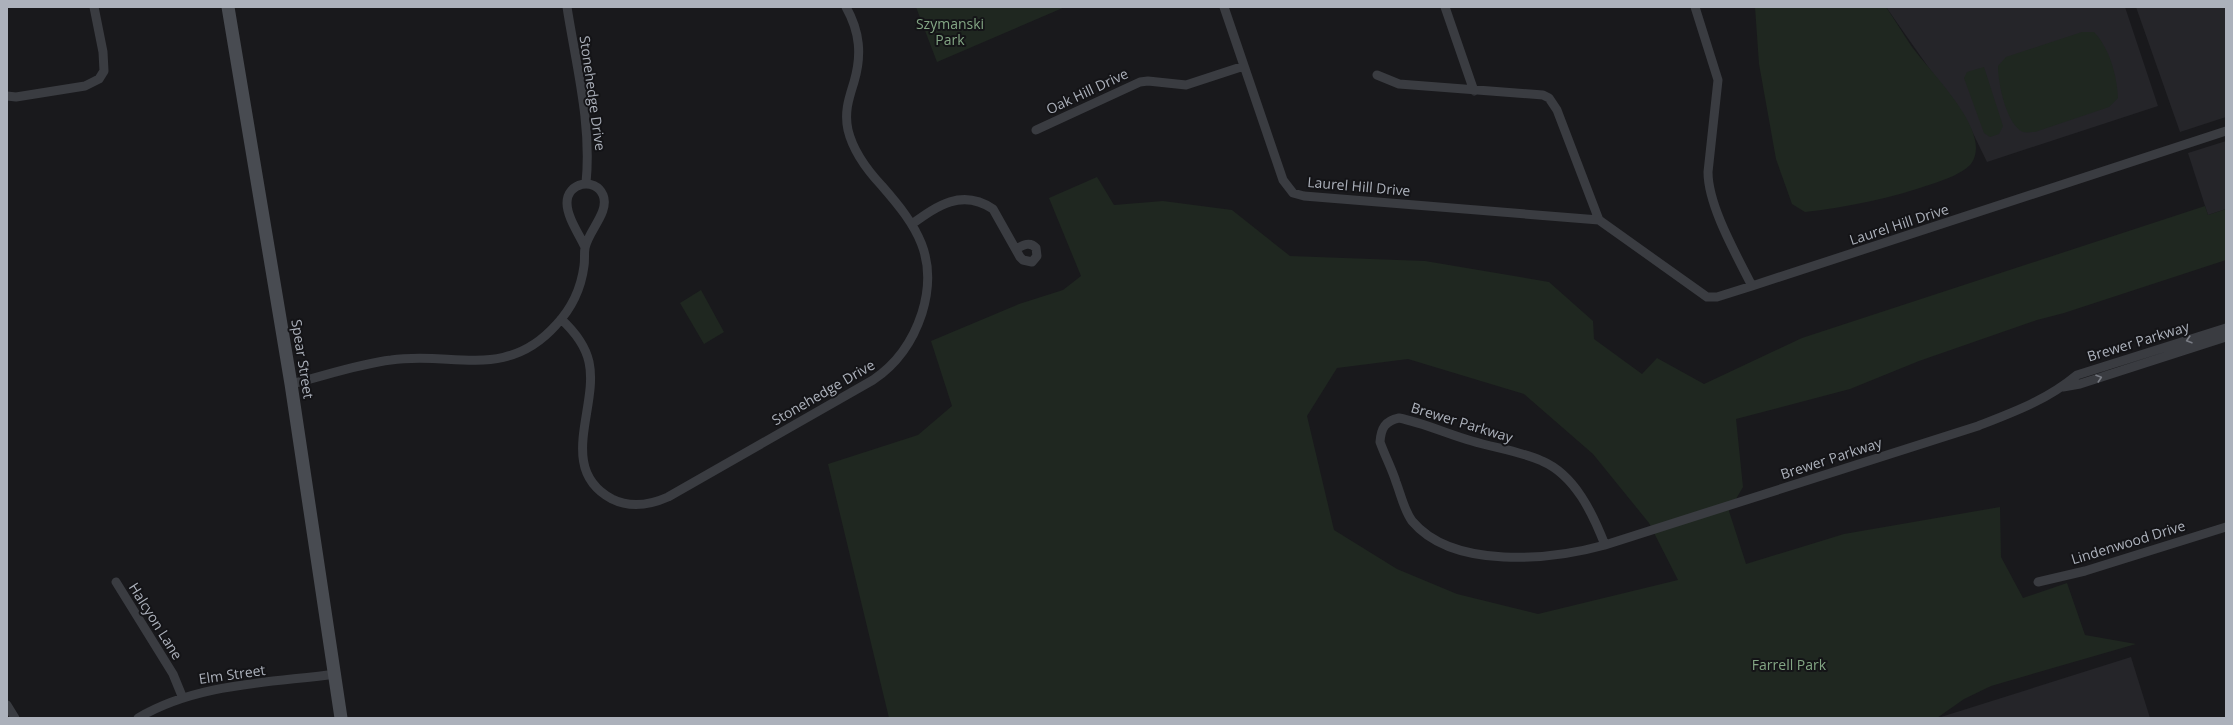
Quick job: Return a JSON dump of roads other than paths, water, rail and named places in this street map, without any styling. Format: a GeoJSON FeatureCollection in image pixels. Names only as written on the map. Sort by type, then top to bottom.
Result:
{"type":"FeatureCollection","features":[{"type":"Feature","properties":{"kind":"main road","name":"Spear Street"},"geometry":{"type":"LineString","coordinates":[[228,7],[291,384],[336,674],[340,718]]}},
{"type":"Feature","properties":{"kind":"street"},"geometry":{"type":"LineString","coordinates":[[7,96],[85,86],[99,79],[104,71],[103,52],[96,7]]}},
{"type":"Feature","properties":{"kind":"street","name":"Stonehedge Drive"},"geometry":{"type":"LineString","coordinates":[[567,7],[587,129],[589,156],[586,183]]}},
{"type":"Feature","properties":{"kind":"street","name":"Stonehedge Drive"},"geometry":{"type":"LineString","coordinates":[[561,319],[578,337],[589,361],[590,377],[582,448],[587,472],[596,487],[616,500],[633,504],[651,503],[668,497],[873,380],[890,368],[903,353],[916,329],[928,288],[927,259],[920,239],[912,224],[865,166],[850,138],[846,109],[857,68],[859,45],[856,25],[846,7]]}},
{"type":"Feature","properties":{"kind":"street","name":"Laurel Hill Drive"},"geometry":{"type":"LineString","coordinates":[[1224,7],[1283,180],[1288,188],[1296,194],[1599,220],[1707,297],[1717,297],[1752,286],[2226,131]]}},
{"type":"Feature","properties":{"kind":"street"},"geometry":{"type":"LineString","coordinates":[[1445,7],[1474,91]]}},
{"type":"Feature","properties":{"kind":"street"},"geometry":{"type":"LineString","coordinates":[[1695,7],[1718,80],[1708,172],[1709,185],[1730,243],[1752,286]]}},
{"type":"Feature","properties":{"kind":"street","name":"Oak Hill Drive"},"geometry":{"type":"LineString","coordinates":[[1036,130],[1140,82],[1148,81],[1186,85],[1244,66]]}},
{"type":"Feature","properties":{"kind":"street"},"geometry":{"type":"LineString","coordinates":[[1377,75],[1399,84],[1474,91],[1543,95],[1549,98],[1557,110],[1599,220]]}},
{"type":"Feature","properties":{"kind":"street"},"geometry":{"type":"LineString","coordinates":[[291,384],[392,360],[478,361],[500,358],[534,344],[548,333],[561,319],[580,287],[585,247],[603,209],[604,201],[600,190],[594,185],[586,183],[578,185],[572,189],[567,200],[568,208],[585,247]]}},
{"type":"Feature","properties":{"kind":"street"},"geometry":{"type":"LineString","coordinates":[[912,224],[945,203],[955,200],[968,200],[993,209],[1016,249]]}},
{"type":"Feature","properties":{"kind":"street","name":"Brewer Parkway"},"geometry":{"type":"LineString","coordinates":[[1605,545],[1596,522],[1574,487],[1560,472],[1544,462],[1472,441],[1416,421],[1399,418],[1385,424],[1380,432],[1380,442],[1405,507],[1411,520],[1425,535],[1442,544],[1490,555],[1546,557],[1569,554],[1605,545],[1978,426],[2025,408],[2061,388],[2077,375],[2226,328]]}},
{"type":"Feature","properties":{"kind":"street","name":"Brewer Parkway"},"geometry":{"type":"LineString","coordinates":[[2061,388],[2080,384],[2226,337]]}},
{"type":"Feature","properties":{"kind":"street","name":"Lindenwood Drive"},"geometry":{"type":"LineString","coordinates":[[2038,582],[2084,571],[2226,527]]}},
{"type":"Feature","properties":{"kind":"street","name":"Halcyon Lane"},"geometry":{"type":"LineString","coordinates":[[116,582],[173,674],[182,696]]}},
{"type":"Feature","properties":{"kind":"street","name":"Elm Street"},"geometry":{"type":"LineString","coordinates":[[138,718],[182,696],[206,691],[336,674]]}},
{"type":"Feature","properties":{"kind":"street"},"geometry":{"type":"LineString","coordinates":[[7,705],[15,718]]}},
{"type":"Feature","properties":{"kind":"park label","name":"Szymanski Park"},"geometry":{"type":"Point","coordinates":[950,32]}},
{"type":"Feature","properties":{"kind":"park label","name":"Farrell Park"},"geometry":{"type":"Point","coordinates":[1789,664]}}]}
